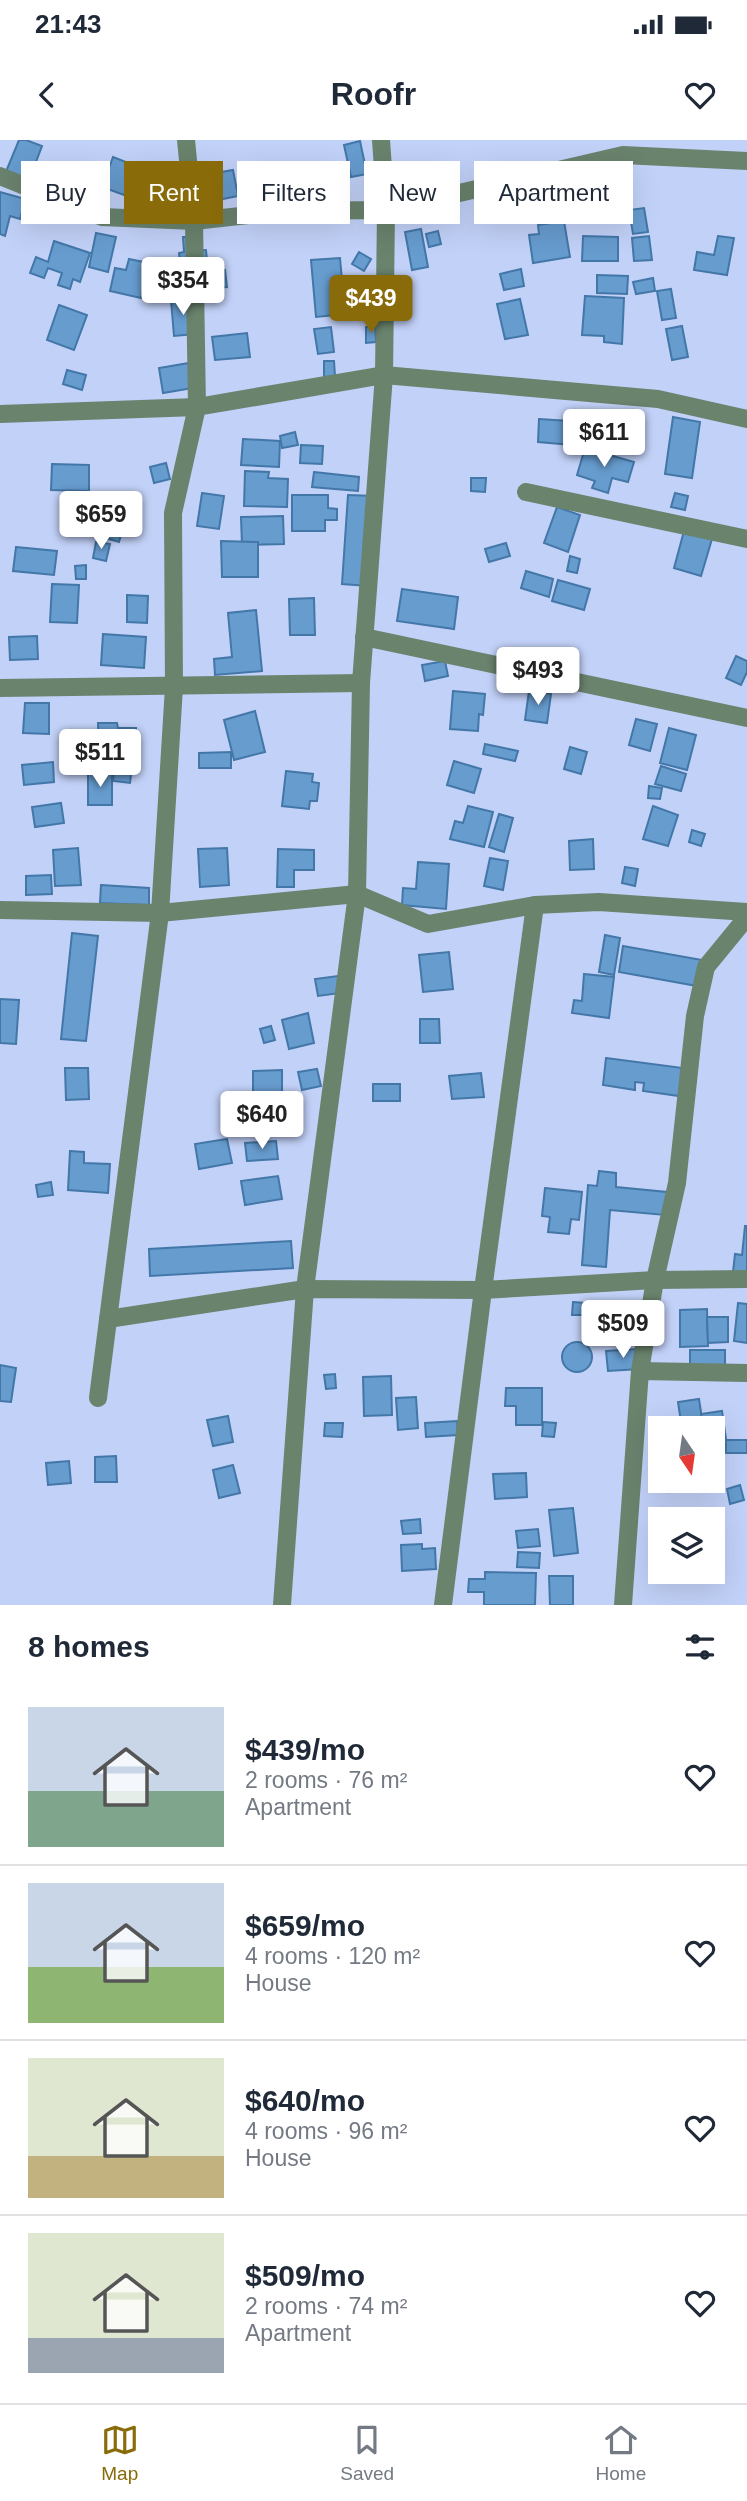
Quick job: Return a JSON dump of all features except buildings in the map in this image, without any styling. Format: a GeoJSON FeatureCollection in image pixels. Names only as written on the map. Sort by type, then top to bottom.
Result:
{"type":"FeatureCollection","features":[{"type":"Feature","properties":{"kind":"street"},"geometry":{"type":"LineString","coordinates":[[186,140],[188,161]]}},
{"type":"Feature","properties":{"kind":"street"},"geometry":{"type":"LineString","coordinates":[[381,140],[382,161]]}},
{"type":"Feature","properties":{"kind":"street"},"geometry":{"type":"LineString","coordinates":[[460,190],[622,147],[747,160]]}},
{"type":"Feature","properties":{"kind":"street"},"geometry":{"type":"LineString","coordinates":[[0,176],[102,217],[124,218]]}},
{"type":"Feature","properties":{"kind":"street"},"geometry":{"type":"LineString","coordinates":[[223,218],[285,211],[364,210]]}},
{"type":"Feature","properties":{"kind":"street"},"geometry":{"type":"LineString","coordinates":[[97,1398],[160,913],[174,687],[173,513],[197,407],[194,224]]}},
{"type":"Feature","properties":{"kind":"street"},"geometry":{"type":"LineString","coordinates":[[282,1605],[305,1289],[357,894],[361,683],[384,375],[386,224]]}},
{"type":"Feature","properties":{"kind":"street"},"geometry":{"type":"LineString","coordinates":[[0,414],[197,407],[384,375],[658,399],[747,419]]}},
{"type":"Feature","properties":{"kind":"street"},"geometry":{"type":"LineString","coordinates":[[526,492],[747,539]]}},
{"type":"Feature","properties":{"kind":"street"},"geometry":{"type":"LineString","coordinates":[[364,637],[747,718]]}},
{"type":"Feature","properties":{"kind":"street"},"geometry":{"type":"LineString","coordinates":[[0,688],[361,683]]}},
{"type":"Feature","properties":{"kind":"street"},"geometry":{"type":"LineString","coordinates":[[0,910],[160,913],[357,894],[428,924],[535,905],[599,902],[747,915]]}},
{"type":"Feature","properties":{"kind":"street"},"geometry":{"type":"LineString","coordinates":[[443,1605],[535,905]]}},
{"type":"Feature","properties":{"kind":"street"},"geometry":{"type":"LineString","coordinates":[[623,1605],[640,1371],[655,1280],[677,1183],[695,1016],[706,967],[747,915]]}},
{"type":"Feature","properties":{"kind":"street"},"geometry":{"type":"LineString","coordinates":[[108,1319],[305,1289],[483,1290],[655,1280],[747,1279]]}},
{"type":"Feature","properties":{"kind":"street"},"geometry":{"type":"LineString","coordinates":[[640,1371],[747,1373]]}}]}
